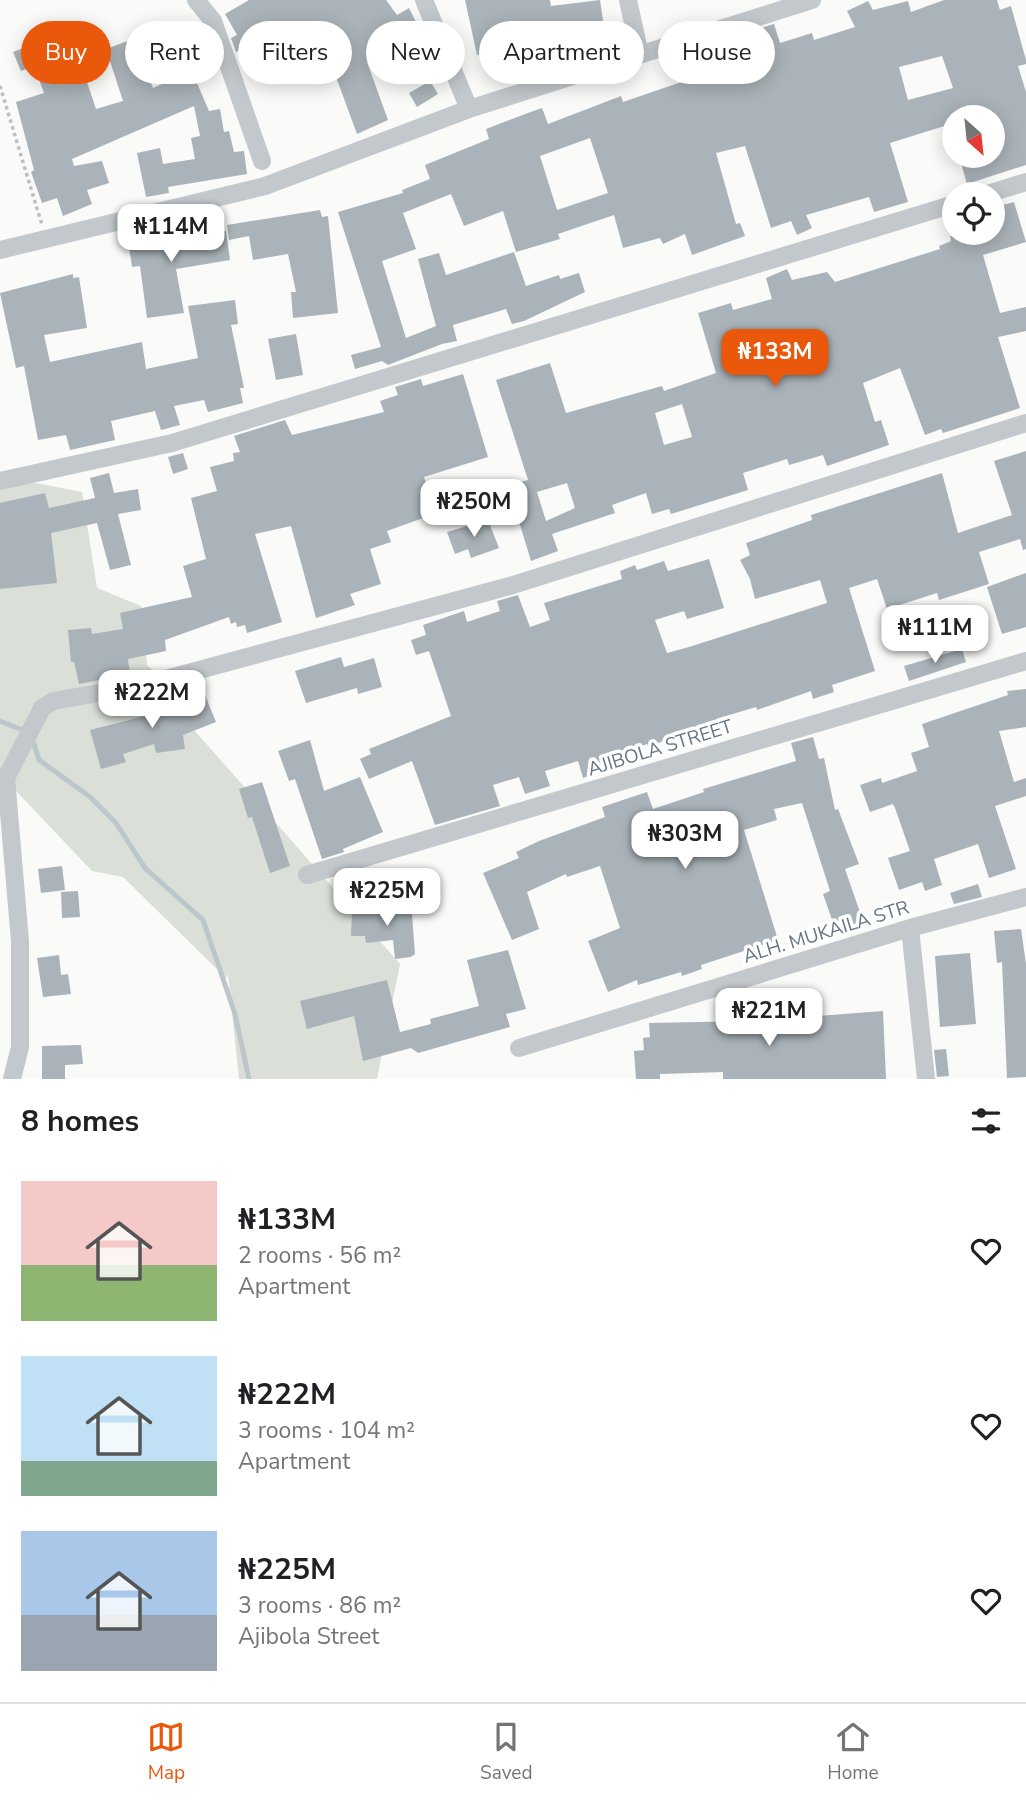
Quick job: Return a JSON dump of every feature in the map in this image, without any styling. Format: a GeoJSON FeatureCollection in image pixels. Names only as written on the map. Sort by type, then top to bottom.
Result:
{"type":"FeatureCollection","features":[{"type":"Feature","properties":{"kind":"street"},"geometry":{"type":"LineString","coordinates":[[196,0],[213,22],[262,161]]}},
{"type":"Feature","properties":{"kind":"street"},"geometry":{"type":"LineString","coordinates":[[424,0],[469,109]]}},
{"type":"Feature","properties":{"kind":"street"},"geometry":{"type":"LineString","coordinates":[[628,0],[632,21]]}},
{"type":"Feature","properties":{"kind":"street"},"geometry":{"type":"LineString","coordinates":[[644,53],[812,0]]}},
{"type":"Feature","properties":{"kind":"street"},"geometry":{"type":"LineString","coordinates":[[0,250],[45,237],[214,201],[265,186],[469,109],[548,84]]}},
{"type":"Feature","properties":{"kind":"street"},"geometry":{"type":"LineString","coordinates":[[1005,188],[1026,182]]}},
{"type":"Feature","properties":{"kind":"street"},"geometry":{"type":"LineString","coordinates":[[0,481],[172,443],[942,208]]}},
{"type":"Feature","properties":{"kind":"street"},"geometry":{"type":"LineString","coordinates":[[12,1079],[20,1047],[20,941],[7,866],[6,778],[42,708],[53,701],[140,686],[513,584],[1026,423]]}},
{"type":"Feature","properties":{"kind":"street","name":"AJIBOLA STREET"},"geometry":{"type":"LineString","coordinates":[[307,875],[1026,661]]}},
{"type":"Feature","properties":{"kind":"street","name":"ALH. MUKAILA STR"},"geometry":{"type":"LineString","coordinates":[[519,1048],[910,928],[1026,897]]}},
{"type":"Feature","properties":{"kind":"street"},"geometry":{"type":"LineString","coordinates":[[910,928],[926,1079]]}},
{"type":"Feature","properties":{"kind":"path"},"geometry":{"type":"LineString","coordinates":[[0,86],[45,237]]}},
{"type":"Feature","properties":{"kind":"shaded area"},"geometry":{"type":"Polygon","coordinates":[[[0,476],[82,492],[97,588],[141,606],[147,665],[180,696],[195,731],[400,964],[377,1079],[239,1079],[228,975],[226,978],[123,877],[92,871],[0,774],[0,476]]]}},
{"type":"Feature","properties":{"kind":"building"},"geometry":{"type":"Polygon","coordinates":[[[249,0],[386,0],[397,15],[409,8],[416,21],[366,21],[366,84],[375,84],[388,120],[357,134],[339,84],[352,84],[352,21],[238,21],[236,52],[231,38],[237,35],[225,14],[249,0]]]}},
{"type":"Feature","properties":{"kind":"building"},"geometry":{"type":"Polygon","coordinates":[[[465,0],[550,0],[551,6],[600,0],[603,21],[479,21],[477,55],[465,0]]]}},
{"type":"Feature","properties":{"kind":"building"},"geometry":{"type":"Polygon","coordinates":[[[944,0],[997,0],[1000,10],[1011,6],[1026,60],[1026,64],[1018,66],[1026,92],[1026,165],[966,182],[962,168],[1005,168],[1005,105],[942,105],[942,127],[890,143],[908,202],[874,212],[869,197],[806,215],[812,228],[797,235],[791,221],[771,228],[745,146],[716,153],[736,224],[740,223],[745,236],[692,255],[685,234],[663,244],[660,238],[623,248],[614,215],[558,234],[560,239],[516,252],[503,211],[464,226],[451,194],[403,213],[416,249],[382,261],[406,338],[436,326],[418,259],[439,253],[446,275],[514,252],[526,286],[559,275],[560,279],[579,273],[585,292],[512,324],[506,309],[453,325],[457,341],[388,365],[382,361],[355,369],[351,355],[381,347],[338,212],[403,193],[402,190],[430,179],[425,165],[489,139],[486,129],[542,108],[548,124],[621,96],[623,102],[676,84],[775,84],[775,27],[780,43],[812,33],[814,40],[855,27],[847,11],[868,1],[873,10],[908,1],[911,12],[944,0]],[[942,56],[899,67],[908,100],[953,88],[942,56]],[[590,138],[540,156],[557,210],[608,193],[590,138]]]}},
{"type":"Feature","properties":{"kind":"building"},"geometry":{"type":"Polygon","coordinates":[[[125,42],[125,84],[151,84],[153,88],[162,84],[197,84],[209,111],[220,109],[224,132],[229,131],[234,152],[244,151],[247,174],[168,187],[169,193],[146,197],[137,153],[160,148],[163,164],[195,159],[191,138],[200,136],[194,106],[72,159],[74,166],[102,161],[109,183],[87,190],[92,204],[63,216],[57,198],[42,203],[31,172],[34,170],[16,102],[44,93],[41,84],[88,84],[96,109],[123,101],[111,64],[111,47],[125,42]]]}},
{"type":"Feature","properties":{"kind":"building"},"geometry":{"type":"Polygon","coordinates":[[[21,49],[21,71],[13,52],[21,49]]]}},
{"type":"Feature","properties":{"kind":"building"},"geometry":{"type":"Polygon","coordinates":[[[425,84],[432,84],[438,94],[417,107],[409,93],[425,84]]]}},
{"type":"Feature","properties":{"kind":"building"},"geometry":{"type":"Polygon","coordinates":[[[1014,202],[1026,242],[983,255],[1000,313],[1026,307],[1026,331],[998,337],[1020,408],[943,433],[941,429],[925,435],[900,368],[863,383],[875,422],[881,420],[889,445],[827,466],[823,455],[789,465],[787,459],[743,473],[748,490],[671,514],[669,509],[652,514],[646,493],[612,505],[615,513],[552,534],[558,551],[531,561],[508,485],[528,480],[496,380],[550,363],[566,413],[662,386],[664,391],[716,373],[698,313],[731,303],[733,310],[772,299],[766,278],[787,269],[792,280],[827,272],[835,282],[940,249],[939,246],[1005,245],[1005,204],[1014,202]],[[682,404],[655,413],[664,445],[692,437],[682,404]],[[567,483],[537,492],[546,521],[575,508],[567,483]]]}},
{"type":"Feature","properties":{"kind":"building"},"geometry":{"type":"Polygon","coordinates":[[[320,210],[322,217],[328,216],[338,313],[293,318],[291,292],[296,292],[288,254],[253,260],[249,236],[229,240],[227,225],[320,210]]]}},
{"type":"Feature","properties":{"kind":"building"},"geometry":{"type":"Polygon","coordinates":[[[169,227],[171,240],[226,231],[230,260],[176,269],[184,313],[147,318],[140,266],[132,267],[127,234],[169,227]]]}},
{"type":"Feature","properties":{"kind":"building"},"geometry":{"type":"Polygon","coordinates":[[[73,274],[73,278],[79,277],[87,328],[44,335],[50,362],[142,342],[146,369],[198,358],[188,306],[235,300],[238,324],[231,325],[244,388],[240,388],[243,403],[208,412],[204,400],[174,406],[180,425],[161,430],[155,411],[111,421],[115,440],[70,450],[66,435],[38,440],[24,366],[16,368],[0,293],[73,274]]]}},
{"type":"Feature","properties":{"kind":"building"},"geometry":{"type":"Polygon","coordinates":[[[296,334],[303,375],[276,380],[268,339],[296,334]]]}},
{"type":"Feature","properties":{"kind":"building"},"geometry":{"type":"Polygon","coordinates":[[[463,374],[488,457],[424,477],[437,513],[387,531],[391,542],[370,549],[381,584],[350,594],[355,605],[316,618],[291,526],[255,534],[282,622],[247,633],[245,625],[237,627],[236,622],[231,624],[229,617],[165,640],[166,651],[128,659],[130,674],[79,684],[74,662],[71,662],[68,630],[91,628],[92,634],[123,629],[120,613],[192,597],[183,566],[206,559],[191,498],[217,491],[210,467],[234,461],[233,453],[240,452],[234,436],[285,420],[292,435],[384,412],[380,401],[398,395],[395,387],[421,379],[423,386],[463,374]]]}},
{"type":"Feature","properties":{"kind":"building"},"geometry":{"type":"Polygon","coordinates":[[[1026,451],[1026,549],[1023,550],[1020,539],[979,552],[989,584],[939,600],[937,593],[887,609],[877,579],[849,588],[875,671],[832,685],[834,692],[813,699],[811,691],[757,710],[756,707],[716,719],[721,733],[702,739],[698,726],[649,747],[647,744],[615,756],[618,766],[583,778],[578,761],[545,771],[550,786],[525,794],[519,777],[493,785],[500,806],[435,825],[412,761],[369,779],[360,759],[371,754],[369,749],[451,716],[429,651],[416,655],[411,640],[426,635],[423,625],[464,611],[467,622],[500,611],[497,601],[518,595],[530,627],[550,620],[544,603],[622,579],[620,571],[635,565],[637,570],[664,561],[668,571],[709,559],[724,608],[687,619],[684,611],[655,620],[667,653],[689,647],[827,603],[820,580],[755,599],[750,579],[740,560],[750,555],[746,543],[812,520],[811,515],[942,473],[958,533],[1012,515],[994,461],[1026,451]]]}},
{"type":"Feature","properties":{"kind":"building"},"geometry":{"type":"Polygon","coordinates":[[[183,453],[188,469],[173,474],[168,457],[183,453]]]}},
{"type":"Feature","properties":{"kind":"building"},"geometry":{"type":"Polygon","coordinates":[[[109,473],[114,493],[138,489],[141,510],[118,514],[131,565],[110,570],[97,523],[51,533],[57,583],[0,589],[0,503],[45,493],[49,508],[95,498],[90,478],[109,473]]]}},
{"type":"Feature","properties":{"kind":"building"},"geometry":{"type":"Polygon","coordinates":[[[488,520],[499,548],[471,558],[468,549],[455,554],[447,532],[488,520]]]}},
{"type":"Feature","properties":{"kind":"building"},"geometry":{"type":"Polygon","coordinates":[[[1026,573],[1026,627],[1002,634],[987,587],[1026,573]]]}},
{"type":"Feature","properties":{"kind":"building"},"geometry":{"type":"Polygon","coordinates":[[[962,649],[966,662],[909,681],[904,666],[962,649]]]}},
{"type":"Feature","properties":{"kind":"building"},"geometry":{"type":"Polygon","coordinates":[[[341,657],[344,667],[374,658],[382,687],[358,694],[357,688],[306,703],[295,671],[341,657]]]}},
{"type":"Feature","properties":{"kind":"building"},"geometry":{"type":"Polygon","coordinates":[[[1026,689],[1026,727],[999,731],[1014,782],[1026,778],[1026,796],[995,806],[1016,869],[989,878],[978,844],[934,859],[942,885],[925,891],[922,882],[899,890],[888,858],[910,851],[895,808],[893,804],[870,812],[860,785],[881,778],[882,783],[917,771],[911,753],[929,747],[922,724],[1008,695],[1007,691],[1026,689]]]}},
{"type":"Feature","properties":{"kind":"building"},"geometry":{"type":"Polygon","coordinates":[[[205,695],[216,722],[183,735],[185,749],[156,753],[154,744],[123,754],[126,762],[101,769],[90,730],[149,715],[148,708],[205,695]]]}},
{"type":"Feature","properties":{"kind":"building"},"geometry":{"type":"Polygon","coordinates":[[[813,737],[819,759],[824,758],[835,810],[838,809],[859,864],[845,869],[863,921],[836,931],[823,894],[830,891],[802,803],[774,809],[777,820],[744,830],[778,940],[701,965],[702,969],[682,976],[681,972],[638,985],[637,980],[608,992],[588,941],[620,928],[600,866],[567,877],[566,874],[527,892],[539,929],[512,940],[483,873],[519,858],[516,852],[539,841],[605,817],[602,807],[647,792],[653,809],[704,792],[703,789],[796,761],[791,743],[813,737]]]}},
{"type":"Feature","properties":{"kind":"building"},"geometry":{"type":"Polygon","coordinates":[[[310,740],[324,791],[360,777],[383,832],[343,849],[344,852],[322,859],[295,779],[289,781],[278,751],[310,740]]]}},
{"type":"Feature","properties":{"kind":"building"},"geometry":{"type":"Polygon","coordinates":[[[262,782],[290,866],[270,873],[252,817],[248,818],[239,789],[262,782]]]}},
{"type":"Feature","properties":{"kind":"building"},"geometry":{"type":"Polygon","coordinates":[[[62,866],[65,890],[41,893],[38,869],[62,866]]]}},
{"type":"Feature","properties":{"kind":"building"},"geometry":{"type":"Polygon","coordinates":[[[978,884],[982,897],[954,904],[950,893],[978,884]]]}},
{"type":"Feature","properties":{"kind":"building"},"geometry":{"type":"Polygon","coordinates":[[[78,891],[80,917],[62,918],[61,892],[78,891]]]}},
{"type":"Feature","properties":{"kind":"building"},"geometry":{"type":"Polygon","coordinates":[[[411,902],[415,954],[411,957],[395,959],[393,940],[366,943],[365,936],[351,936],[352,911],[390,909],[390,904],[411,902]]]}},
{"type":"Feature","properties":{"kind":"building"},"geometry":{"type":"Polygon","coordinates":[[[1021,929],[1026,964],[1026,1077],[1007,1078],[1002,962],[997,963],[994,931],[1021,929]]]}},
{"type":"Feature","properties":{"kind":"building"},"geometry":{"type":"Polygon","coordinates":[[[508,950],[526,1009],[506,1014],[510,1027],[418,1053],[411,1048],[363,1061],[354,1016],[307,1029],[300,1001],[387,980],[400,1032],[431,1024],[430,1019],[479,1006],[467,960],[508,950]]]}},
{"type":"Feature","properties":{"kind":"building"},"geometry":{"type":"Polygon","coordinates":[[[970,953],[976,1024],[940,1027],[935,956],[970,953]]]}},
{"type":"Feature","properties":{"kind":"building"},"geometry":{"type":"Polygon","coordinates":[[[59,955],[61,975],[68,974],[71,994],[43,997],[37,958],[59,955]]]}},
{"type":"Feature","properties":{"kind":"building"},"geometry":{"type":"Polygon","coordinates":[[[883,1011],[886,1079],[723,1079],[723,1072],[660,1074],[660,1079],[636,1079],[634,1051],[644,1050],[643,1038],[650,1037],[649,1023],[752,1021],[883,1011]]]}},
{"type":"Feature","properties":{"kind":"building"},"geometry":{"type":"Polygon","coordinates":[[[81,1045],[83,1064],[65,1065],[65,1079],[42,1079],[42,1046],[81,1045]]]}},
{"type":"Feature","properties":{"kind":"building"},"geometry":{"type":"Polygon","coordinates":[[[946,1049],[949,1076],[937,1077],[934,1050],[946,1049]]]}},
{"type":"Feature","properties":{"kind":"waterway"},"geometry":{"type":"LineString","coordinates":[[0,721],[25,731]]}},
{"type":"Feature","properties":{"kind":"waterway"},"geometry":{"type":"LineString","coordinates":[[32,738],[39,760],[89,796],[116,823],[145,868],[203,920],[235,1014],[249,1079]]}}]}
